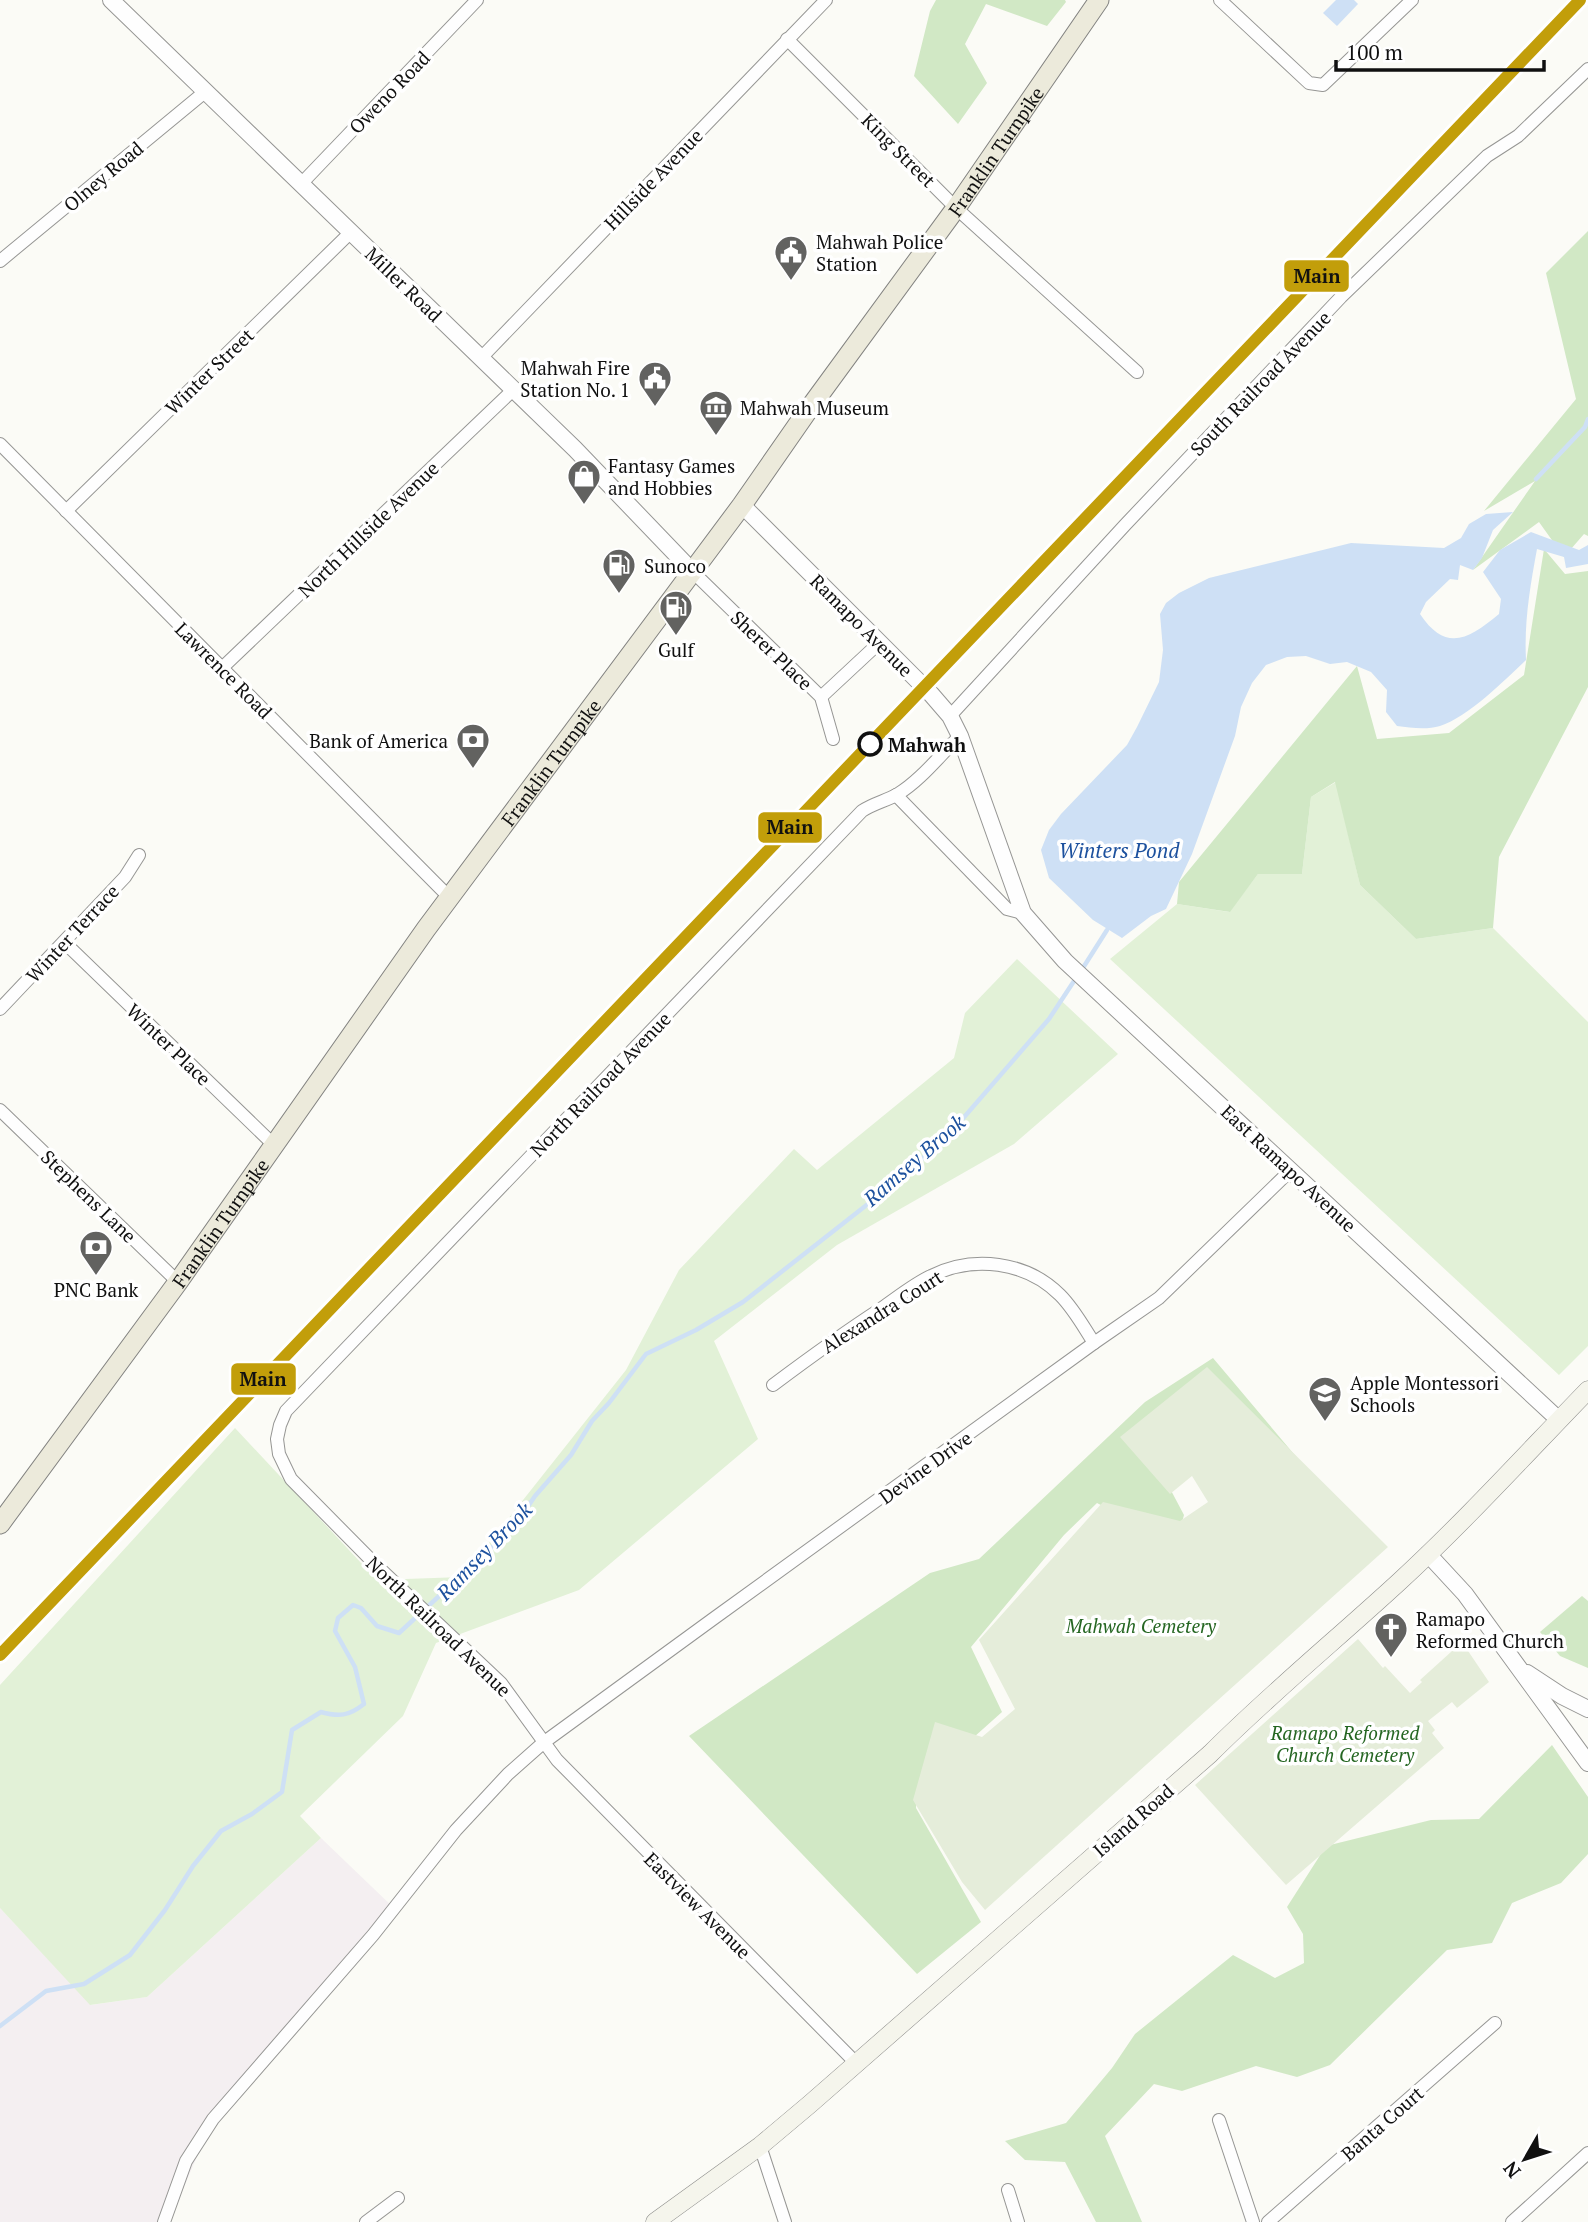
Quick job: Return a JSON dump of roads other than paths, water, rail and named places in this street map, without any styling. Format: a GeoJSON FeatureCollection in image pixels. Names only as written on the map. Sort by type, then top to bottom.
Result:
{"type":"FeatureCollection","features":[{"type":"Feature","properties":{"kind":"main road","name":"Franklin Turnpike"},"geometry":{"type":"LineString","coordinates":[[0,1524],[178,1282],[449,897],[742,505],[956,208],[1099,0]]}},
{"type":"Feature","properties":{"kind":"main road","name":"Island Road"},"geometry":{"type":"LineString","coordinates":[[655,2222],[760,2146],[1210,1754],[1266,1699],[1428,1554],[1588,1390]]}},
{"type":"Feature","properties":{"kind":"street","name":"Oweno Road"},"geometry":{"type":"LineString","coordinates":[[301,184],[477,0]]}},
{"type":"Feature","properties":{"kind":"street","name":"Hillside Avenue"},"geometry":{"type":"LineString","coordinates":[[481,358],[825,0]]}},
{"type":"Feature","properties":{"kind":"street"},"geometry":{"type":"LineString","coordinates":[[1220,0],[1309,83],[1323,85],[1412,0]]}},
{"type":"Feature","properties":{"kind":"street","name":"Miller Road"},"geometry":{"type":"LineString","coordinates":[[115,1],[575,449],[693,572]]}},
{"type":"Feature","properties":{"kind":"street","name":"King Street"},"geometry":{"type":"LineString","coordinates":[[787,39],[956,208],[1137,372]]}},
{"type":"Feature","properties":{"kind":"street","name":"South Railroad Avenue"},"geometry":{"type":"LineString","coordinates":[[950,716],[1134,515],[1341,297],[1487,156],[1518,136],[1588,69]]}},
{"type":"Feature","properties":{"kind":"street","name":"Olney Road"},"geometry":{"type":"LineString","coordinates":[[0,261],[205,91]]}},
{"type":"Feature","properties":{"kind":"street","name":"Winter Street"},"geometry":{"type":"LineString","coordinates":[[66,511],[351,232]]}},
{"type":"Feature","properties":{"kind":"street","name":"North Hillside Avenue"},"geometry":{"type":"LineString","coordinates":[[222,668],[513,390]]}},
{"type":"Feature","properties":{"kind":"street","name":"Lawrence Road"},"geometry":{"type":"LineString","coordinates":[[0,444],[449,897]]}},
{"type":"Feature","properties":{"kind":"street","name":"Ramapo Avenue"},"geometry":{"type":"LineString","coordinates":[[742,505],[950,716],[960,736],[1023,913]]}},
{"type":"Feature","properties":{"kind":"street","name":"Sherer Place"},"geometry":{"type":"LineString","coordinates":[[693,572],[821,697],[833,739]]}},
{"type":"Feature","properties":{"kind":"street"},"geometry":{"type":"LineString","coordinates":[[821,697],[879,643]]}},
{"type":"Feature","properties":{"kind":"street"},"geometry":{"type":"LineString","coordinates":[[960,736],[896,795],[1007,909],[1023,913]]}},
{"type":"Feature","properties":{"kind":"street","name":"North Railroad Avenue"},"geometry":{"type":"LineString","coordinates":[[543,1744],[501,1682],[375,1564],[291,1479],[281,1461],[277,1439],[280,1425],[286,1411],[862,811],[873,803],[896,795]]}},
{"type":"Feature","properties":{"kind":"street","name":"Winter Terrace"},"geometry":{"type":"LineString","coordinates":[[0,1009],[125,877],[139,855]]}},
{"type":"Feature","properties":{"kind":"street","name":"East Ramapo Avenue"},"geometry":{"type":"LineString","coordinates":[[1023,913],[1065,961],[1559,1420]]}},
{"type":"Feature","properties":{"kind":"street","name":"Winter Place"},"geometry":{"type":"LineString","coordinates":[[64,942],[274,1145]]}},
{"type":"Feature","properties":{"kind":"street","name":"Stephens Lane"},"geometry":{"type":"LineString","coordinates":[[0,1110],[178,1282]]}},
{"type":"Feature","properties":{"kind":"street","name":"Devine Drive"},"geometry":{"type":"LineString","coordinates":[[543,1744],[1159,1298],[1291,1170]]}},
{"type":"Feature","properties":{"kind":"street","name":"Alexandra Court"},"geometry":{"type":"LineString","coordinates":[[773,1385],[826,1345],[927,1278],[969,1264],[1005,1266],[1040,1279],[1071,1308],[1094,1343]]}},
{"type":"Feature","properties":{"kind":"street"},"geometry":{"type":"LineString","coordinates":[[1428,1554],[1458,1584],[1588,1763]]}},
{"type":"Feature","properties":{"kind":"street"},"geometry":{"type":"LineString","coordinates":[[1517,1666],[1555,1692],[1588,1709]]}},
{"type":"Feature","properties":{"kind":"street"},"geometry":{"type":"LineString","coordinates":[[164,2222],[186,2161],[213,2119],[373,1935],[481,1801],[543,1744]]}},
{"type":"Feature","properties":{"kind":"street","name":"Eastview Avenue"},"geometry":{"type":"LineString","coordinates":[[543,1744],[610,1816],[857,2064]]}},
{"type":"Feature","properties":{"kind":"street","name":"Banta Court"},"geometry":{"type":"LineString","coordinates":[[1268,2222],[1495,2023]]}},
{"type":"Feature","properties":{"kind":"street"},"geometry":{"type":"LineString","coordinates":[[1219,2120],[1253,2222]]}},
{"type":"Feature","properties":{"kind":"street"},"geometry":{"type":"LineString","coordinates":[[760,2146],[785,2222]]}},
{"type":"Feature","properties":{"kind":"street"},"geometry":{"type":"LineString","coordinates":[[1512,2222],[1588,2153]]}},
{"type":"Feature","properties":{"kind":"street"},"geometry":{"type":"LineString","coordinates":[[1008,2190],[1018,2222]]}},
{"type":"Feature","properties":{"kind":"street"},"geometry":{"type":"LineString","coordinates":[[366,2222],[398,2198]]}},
{"type":"Feature","properties":{"kind":"water"},"geometry":{"type":"Polygon","coordinates":[[[1336,0],[1354,0],[1358,4],[1337,26],[1323,13],[1336,0]]]}},
{"type":"Feature","properties":{"kind":"water","name":"Winters Pond"},"geometry":{"type":"Polygon","coordinates":[[[1513,512],[1493,530],[1482,558],[1473,570],[1460,565],[1458,580],[1450,579],[1426,602],[1420,614],[1439,634],[1449,638],[1468,635],[1499,614],[1501,599],[1483,572],[1500,550],[1531,532],[1579,550],[1588,545],[1588,564],[1566,568],[1564,557],[1537,549],[1527,618],[1526,660],[1474,706],[1440,726],[1397,726],[1386,712],[1387,690],[1371,672],[1347,662],[1330,664],[1306,656],[1287,657],[1266,665],[1252,683],[1241,707],[1235,736],[1192,854],[1166,909],[1151,916],[1122,938],[1093,920],[1049,878],[1041,850],[1049,830],[1127,745],[1159,682],[1163,650],[1160,614],[1166,603],[1179,593],[1209,578],[1351,543],[1444,548],[1461,538],[1469,524],[1486,514],[1513,512]]]}},
{"type":"Feature","properties":{"kind":"waterway"},"geometry":{"type":"LineString","coordinates":[[1536,479],[1585,427],[1588,419]]}},
{"type":"Feature","properties":{"kind":"waterway","name":"Ramsey Brook"},"geometry":{"type":"LineString","coordinates":[[1081,971],[1107,930]]}},
{"type":"Feature","properties":{"kind":"waterway","name":"Ramsey Brook"},"geometry":{"type":"LineString","coordinates":[[0,2026],[46,1991],[84,1984],[130,1955],[221,1831],[252,1814],[282,1792],[292,1730],[321,1712],[344,1714],[364,1704],[355,1667],[335,1631],[338,1618],[353,1605],[361,1608],[377,1626],[399,1633],[514,1527],[535,1496],[571,1455],[592,1421],[646,1354],[696,1330],[743,1302],[887,1189],[946,1138],[1049,1019],[1076,978]]}},
{"type":"Feature","properties":{"kind":"place","name":"Mahwah Police Station"},"geometry":{"type":"Point","coordinates":[791,282]}},
{"type":"Feature","properties":{"kind":"place","name":"Mahwah Fire Station No. 1"},"geometry":{"type":"Point","coordinates":[655,408]}},
{"type":"Feature","properties":{"kind":"place","name":"Mahwah Museum"},"geometry":{"type":"Point","coordinates":[716,437]}},
{"type":"Feature","properties":{"kind":"place","name":"Fantasy Games and Hobbies"},"geometry":{"type":"Point","coordinates":[584,506]}},
{"type":"Feature","properties":{"kind":"place","name":"Sunoco"},"geometry":{"type":"Point","coordinates":[619,595]}},
{"type":"Feature","properties":{"kind":"place","name":"Gulf"},"geometry":{"type":"Point","coordinates":[676,637]}},
{"type":"Feature","properties":{"kind":"place","name":"Mahwah"},"geometry":{"type":"Point","coordinates":[870,744]}},
{"type":"Feature","properties":{"kind":"place","name":"Bank of America"},"geometry":{"type":"Point","coordinates":[473,770]}},
{"type":"Feature","properties":{"kind":"place","name":"PNC Bank"},"geometry":{"type":"Point","coordinates":[96,1277]}},
{"type":"Feature","properties":{"kind":"place","name":"Apple Montessori Schools"},"geometry":{"type":"Point","coordinates":[1325,1423]}},
{"type":"Feature","properties":{"kind":"place","name":"Ramapo Reformed Church"},"geometry":{"type":"Point","coordinates":[1391,1659]}},
{"type":"Feature","properties":{"kind":"park label","name":"Mahwah Cemetery"},"geometry":{"type":"Point","coordinates":[1141,1625]}},
{"type":"Feature","properties":{"kind":"park label","name":"Ramapo Reformed Church Cemetery"},"geometry":{"type":"Point","coordinates":[1345,1743]}}]}
